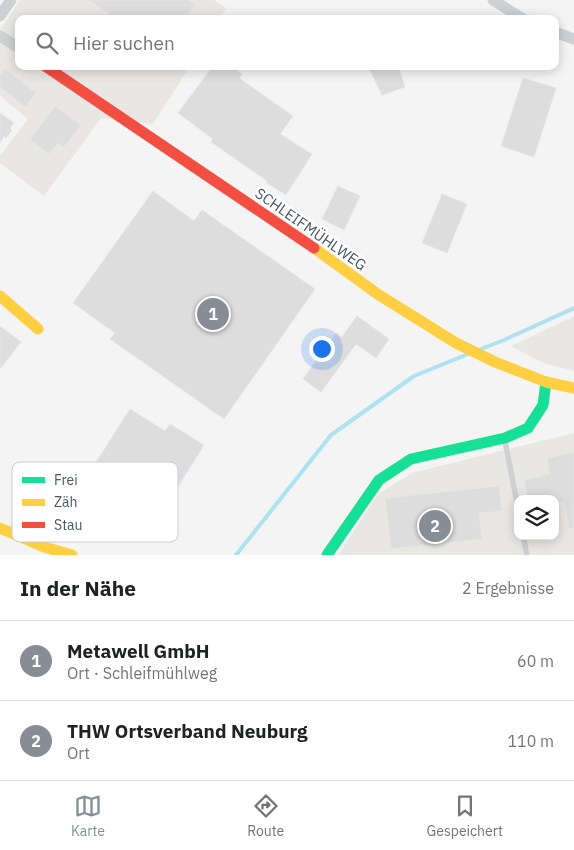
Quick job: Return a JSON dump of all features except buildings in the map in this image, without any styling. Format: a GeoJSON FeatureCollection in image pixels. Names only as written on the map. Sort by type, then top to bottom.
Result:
{"type":"FeatureCollection","features":[{"type":"Feature","properties":{"kind":"street"},"geometry":{"type":"LineString","coordinates":[[0,16],[11,0]]}},
{"type":"Feature","properties":{"kind":"street"},"geometry":{"type":"LineString","coordinates":[[493,0],[517,15]]}},
{"type":"Feature","properties":{"kind":"street"},"geometry":{"type":"LineString","coordinates":[[559,33],[574,39]]}},
{"type":"Feature","properties":{"kind":"street"},"geometry":{"type":"LineString","coordinates":[[0,36],[15,45]]}},
{"type":"Feature","properties":{"kind":"street","name":"SCHLEIFMÜHLWEG"},"geometry":{"type":"LineString","coordinates":[[51,70],[302,239],[380,295],[456,343],[495,362],[546,382],[574,388]]}},
{"type":"Feature","properties":{"kind":"street"},"geometry":{"type":"LineString","coordinates":[[0,296],[38,329]]}},
{"type":"Feature","properties":{"kind":"street"},"geometry":{"type":"LineString","coordinates":[[327,555],[379,480],[411,459],[505,438],[528,428],[543,405],[546,382]]}},
{"type":"Feature","properties":{"kind":"street"},"geometry":{"type":"LineString","coordinates":[[0,528],[12,533]]}},
{"type":"Feature","properties":{"kind":"street"},"geometry":{"type":"LineString","coordinates":[[32,542],[72,555]]}},
{"type":"Feature","properties":{"kind":"lane"},"geometry":{"type":"LineString","coordinates":[[505,438],[516,495]]}},
{"type":"Feature","properties":{"kind":"lane"},"geometry":{"type":"LineString","coordinates":[[524,540],[527,555]]}},
{"type":"Feature","properties":{"kind":"shaded area"},"geometry":{"type":"Polygon","coordinates":[[[20,0],[214,0],[226,8],[222,15],[15,15],[15,70],[187,70],[153,124],[101,118],[44,196],[0,163],[0,156],[28,119],[0,96],[0,30],[20,0]]]}},
{"type":"Feature","properties":{"kind":"shaded area"},"geometry":{"type":"Polygon","coordinates":[[[574,316],[574,371],[543,363],[511,346],[574,316]]]}},
{"type":"Feature","properties":{"kind":"shaded area"},"geometry":{"type":"Polygon","coordinates":[[[574,433],[574,555],[338,555],[378,494],[412,473],[574,433]]]}},
{"type":"Feature","properties":{"kind":"waterway"},"geometry":{"type":"LineString","coordinates":[[481,349],[574,308]]}},
{"type":"Feature","properties":{"kind":"waterway"},"geometry":{"type":"LineString","coordinates":[[236,555],[331,435],[414,376],[468,354]]}},
{"type":"Feature","properties":{"kind":"traffic: fast"},"geometry":{"type":"LineString","coordinates":[[327,555],[379,480],[411,459],[505,438],[528,428],[543,405],[546,382]]}},
{"type":"Feature","properties":{"kind":"traffic: slow"},"geometry":{"type":"LineString","coordinates":[[314,248],[379,295],[456,343],[495,362],[546,382],[574,388]]}},
{"type":"Feature","properties":{"kind":"traffic: slow"},"geometry":{"type":"LineString","coordinates":[[0,296],[38,329]]}},
{"type":"Feature","properties":{"kind":"traffic: slow"},"geometry":{"type":"LineString","coordinates":[[0,528],[12,533]]}},
{"type":"Feature","properties":{"kind":"traffic: slow"},"geometry":{"type":"LineString","coordinates":[[32,542],[72,555]]}},
{"type":"Feature","properties":{"kind":"traffic: jam"},"geometry":{"type":"LineString","coordinates":[[51,70],[314,248]]}},
{"type":"Feature","properties":{"kind":"place","name":"Metawell GmbH"},"geometry":{"type":"Point","coordinates":[213,314]}},
{"type":"Feature","properties":{"kind":"place","name":"THW Ortsverband Neuburg"},"geometry":{"type":"Point","coordinates":[435,526]}}]}
